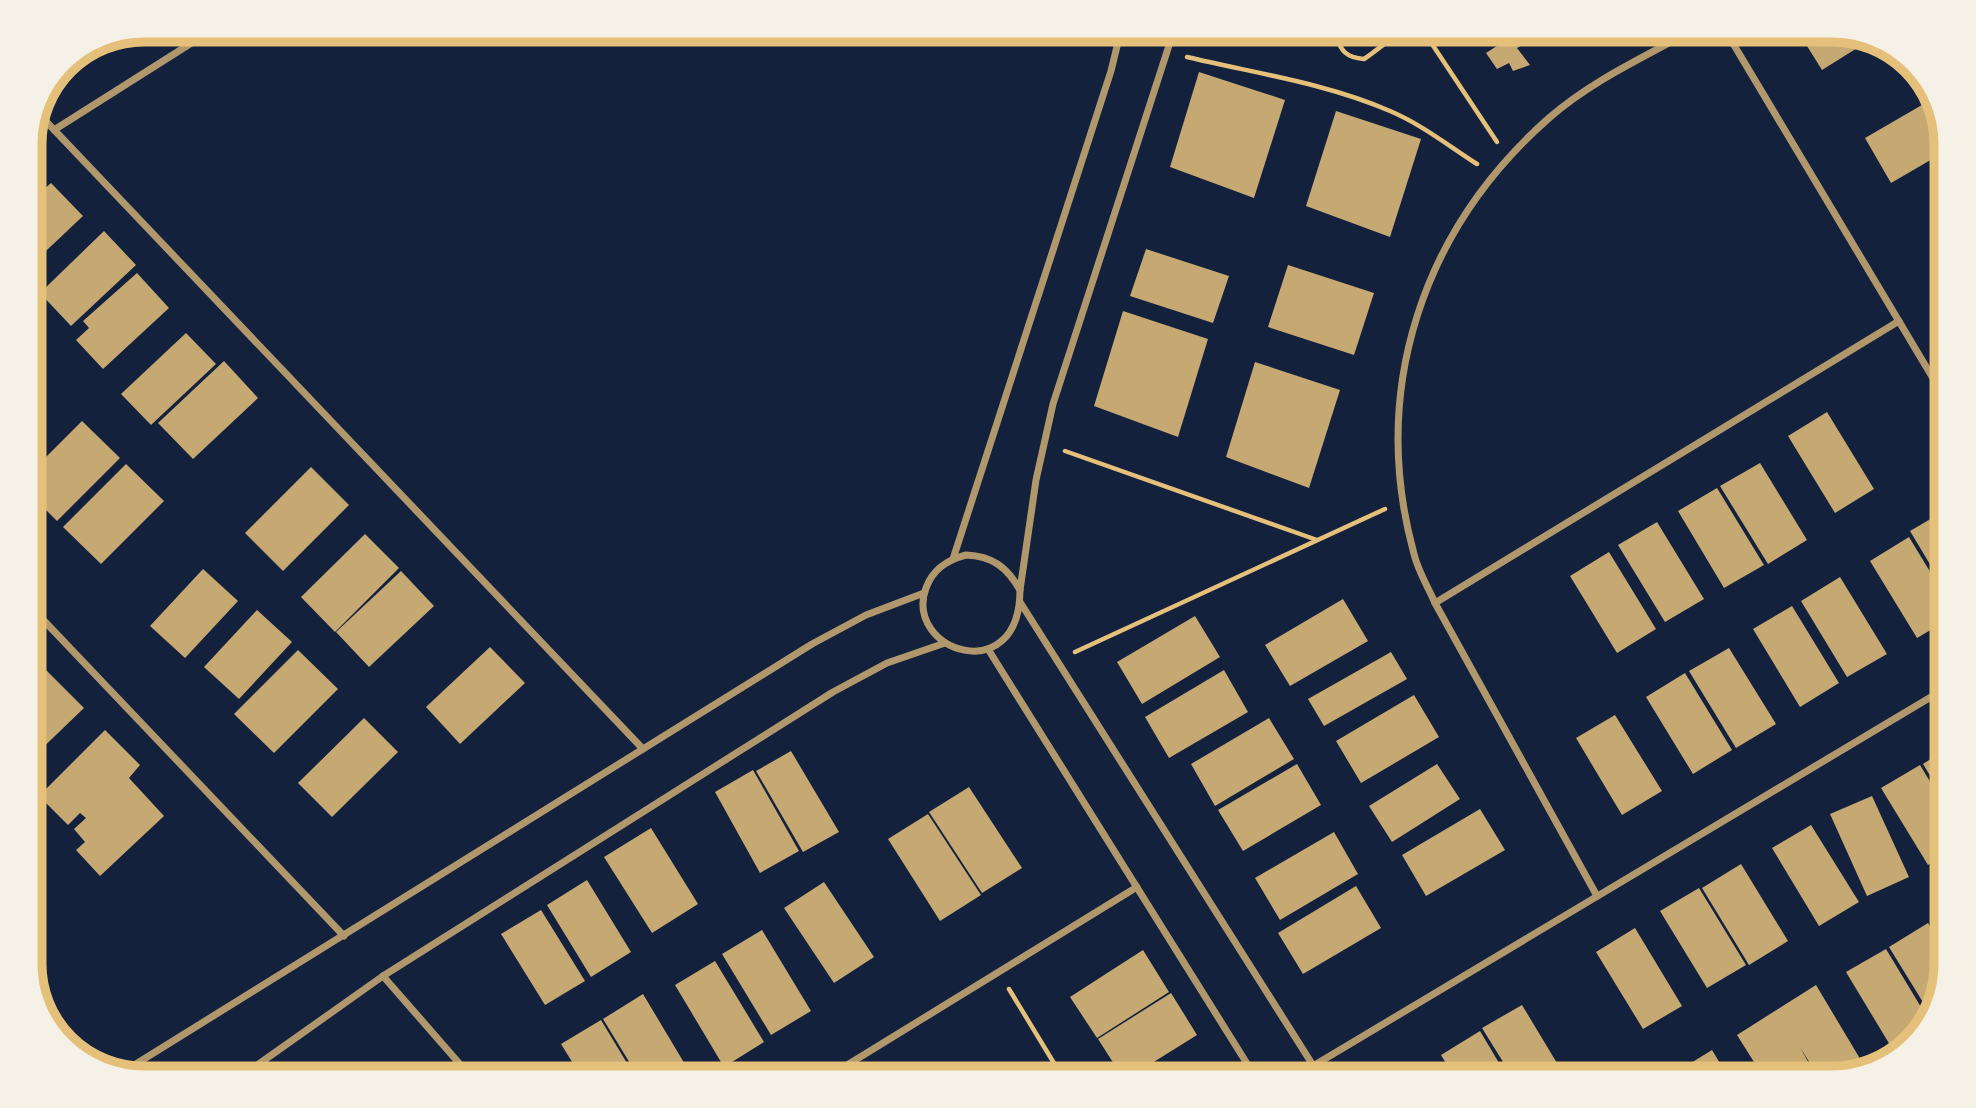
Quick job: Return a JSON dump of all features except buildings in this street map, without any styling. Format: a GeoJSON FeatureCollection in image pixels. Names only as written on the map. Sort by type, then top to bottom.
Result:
{"type":"FeatureCollection","features":[{"type":"Feature","properties":{"kind":"street"},"geometry":{"type":"LineString","coordinates":[[54,130],[193,42]]}},
{"type":"Feature","properties":{"kind":"street"},"geometry":{"type":"LineString","coordinates":[[953,559],[1118,42]]}},
{"type":"Feature","properties":{"kind":"street"},"geometry":{"type":"LineString","coordinates":[[1020,590],[1004,567],[992,560],[966,555],[940,567],[930,578],[925,593],[924,612],[931,629],[944,643],[958,650],[988,649],[1001,642],[1012,631],[1018,617],[1032,505],[1053,404],[1170,42]]}},
{"type":"Feature","properties":{"kind":"street"},"geometry":{"type":"LineString","coordinates":[[1597,896],[1435,603],[1415,557],[1402,501],[1398,444],[1401,386],[1413,328],[1432,274],[1459,222],[1493,174],[1550,117],[1598,82],[1671,42]]}},
{"type":"Feature","properties":{"kind":"street"},"geometry":{"type":"LineString","coordinates":[[1732,42],[1934,380]]}},
{"type":"Feature","properties":{"kind":"street"},"geometry":{"type":"LineString","coordinates":[[45,120],[643,749]]}},
{"type":"Feature","properties":{"kind":"street"},"geometry":{"type":"LineString","coordinates":[[1435,603],[1899,321]]}},
{"type":"Feature","properties":{"kind":"street"},"geometry":{"type":"LineString","coordinates":[[134,1065],[838,629],[866,615],[925,593]]}},
{"type":"Feature","properties":{"kind":"street"},"geometry":{"type":"LineString","coordinates":[[1020,602],[1312,1066],[1934,695]]}},
{"type":"Feature","properties":{"kind":"street"},"geometry":{"type":"LineString","coordinates":[[42,619],[344,936]]}},
{"type":"Feature","properties":{"kind":"street"},"geometry":{"type":"LineString","coordinates":[[256,1066],[383,976],[842,687],[887,663],[944,643]]}},
{"type":"Feature","properties":{"kind":"street"},"geometry":{"type":"LineString","coordinates":[[988,649],[1248,1066]]}},
{"type":"Feature","properties":{"kind":"street"},"geometry":{"type":"LineString","coordinates":[[846,1066],[1136,887]]}},
{"type":"Feature","properties":{"kind":"street"},"geometry":{"type":"LineString","coordinates":[[383,976],[461,1066]]}},
{"type":"Feature","properties":{"kind":"path"},"geometry":{"type":"LineString","coordinates":[[1338,42],[1343,52],[1352,58],[1364,59],[1390,42]]}},
{"type":"Feature","properties":{"kind":"path"},"geometry":{"type":"LineString","coordinates":[[1431,42],[1508,157]]}},
{"type":"Feature","properties":{"kind":"path"},"geometry":{"type":"LineString","coordinates":[[1166,52],[1323,88],[1366,101],[1416,124],[1493,174]]}},
{"type":"Feature","properties":{"kind":"path"},"geometry":{"type":"LineString","coordinates":[[1044,444],[1318,540]]}},
{"type":"Feature","properties":{"kind":"path"},"geometry":{"type":"LineString","coordinates":[[1057,660],[1402,501]]}},
{"type":"Feature","properties":{"kind":"path"},"geometry":{"type":"LineString","coordinates":[[999,972],[1056,1066]]}}]}
